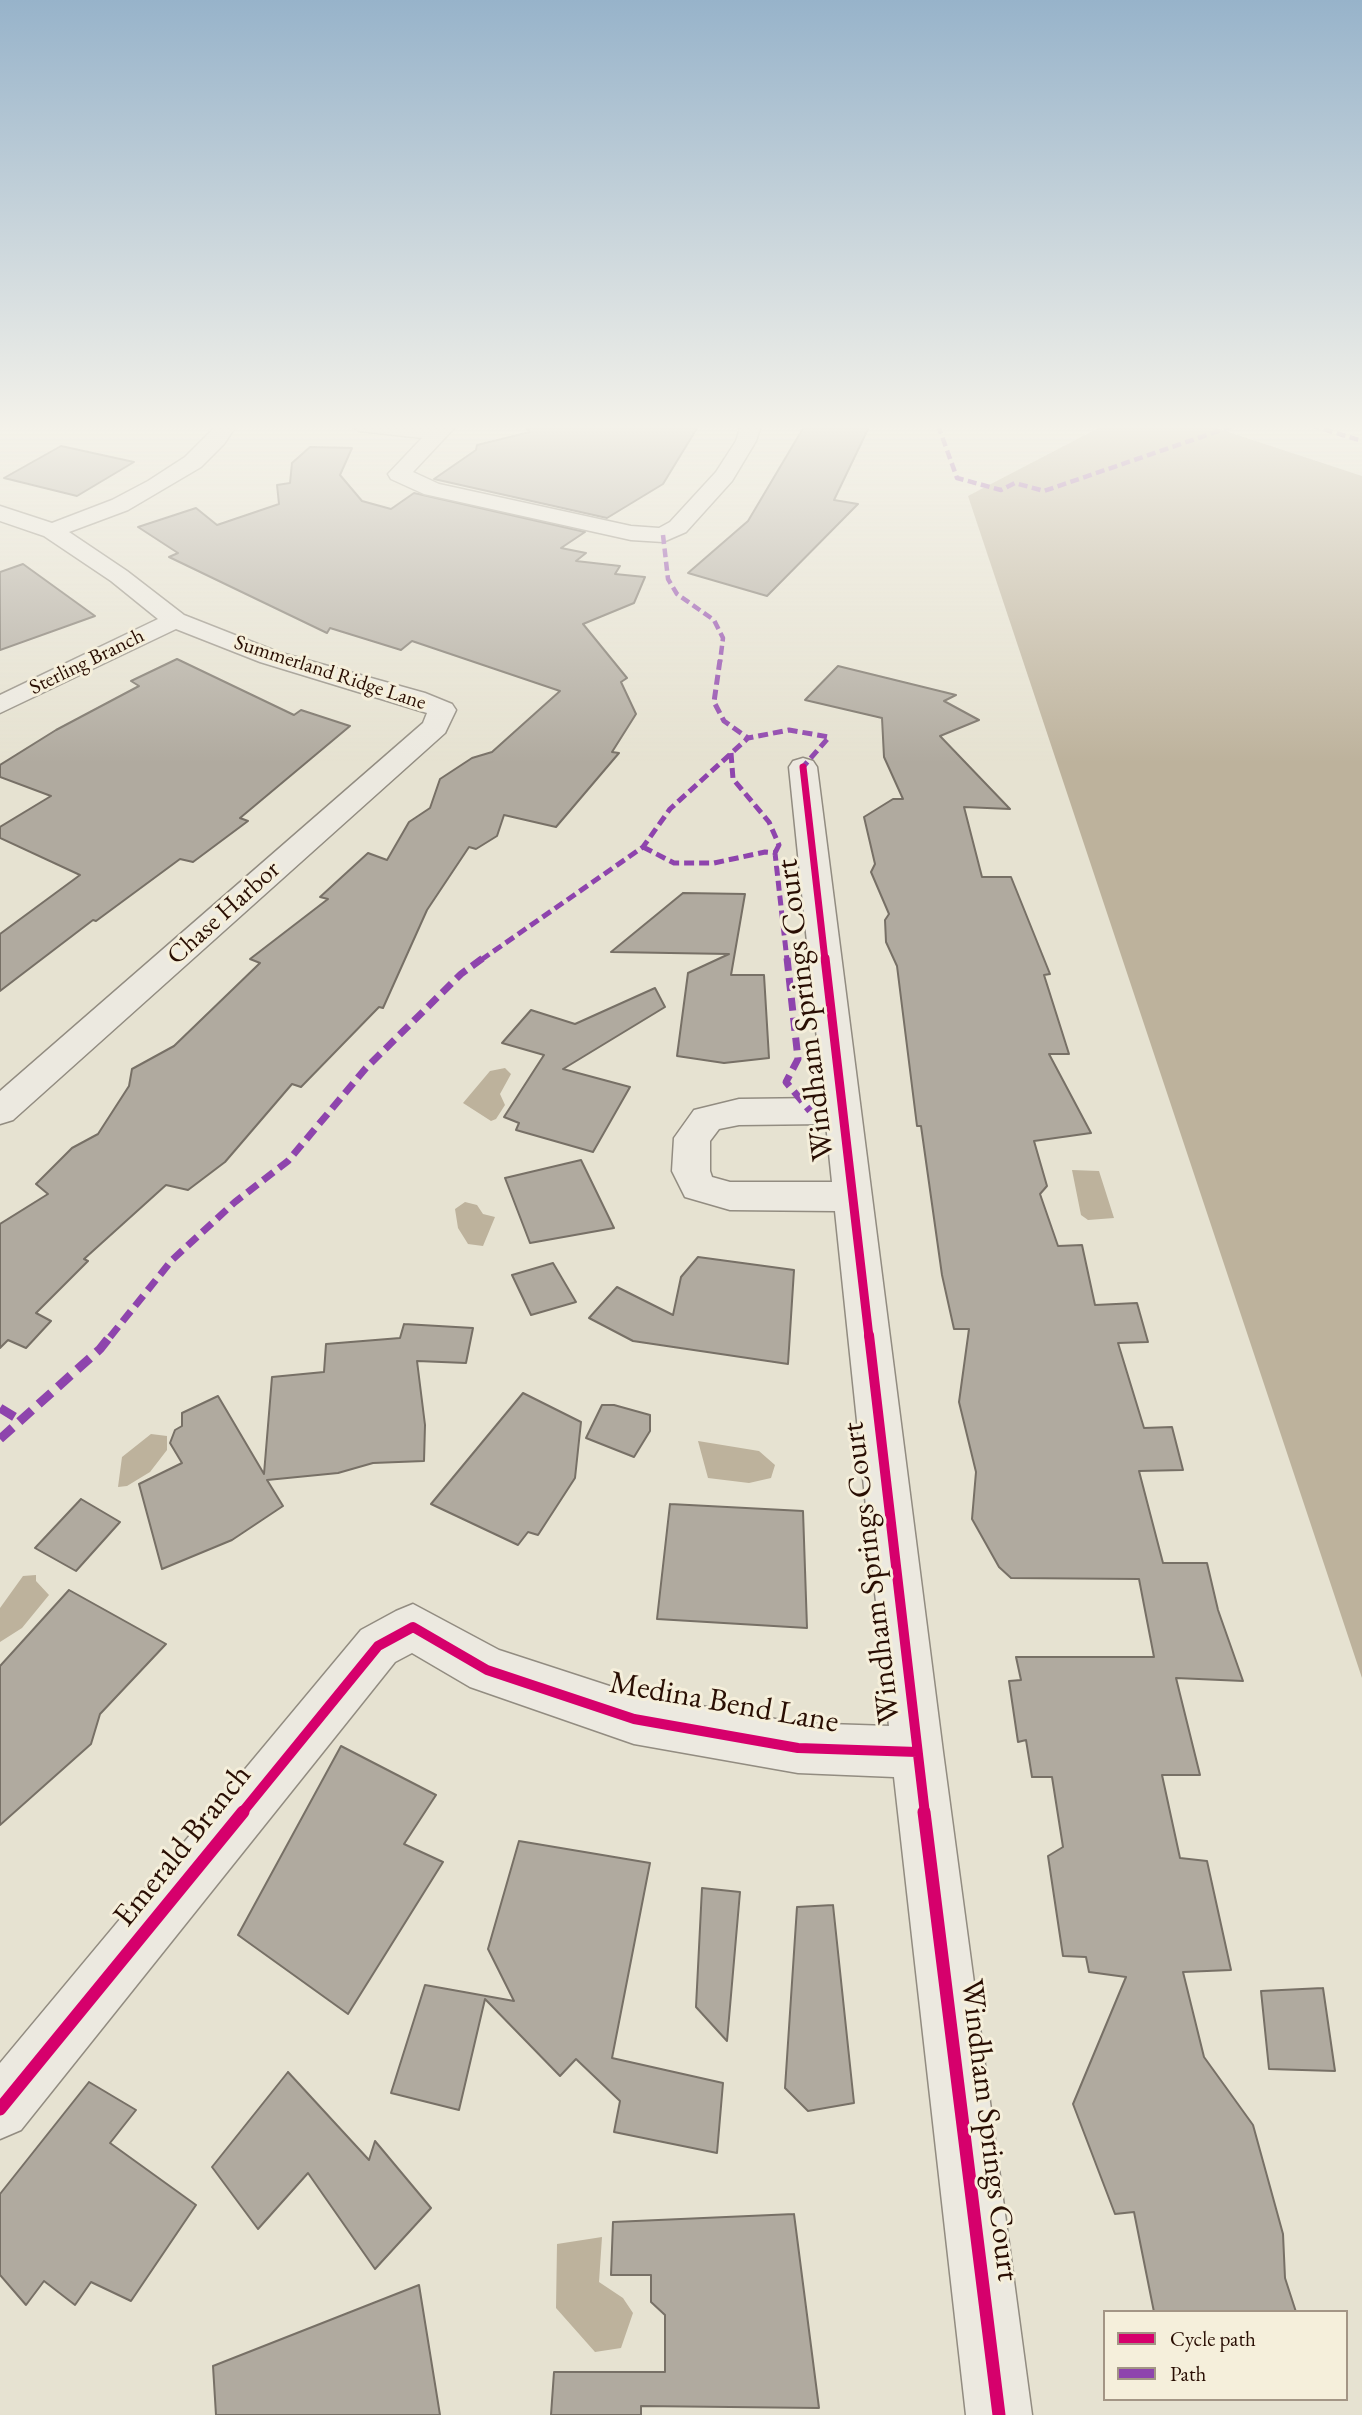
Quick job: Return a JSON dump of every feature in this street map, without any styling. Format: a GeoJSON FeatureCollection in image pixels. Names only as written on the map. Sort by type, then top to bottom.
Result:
{"type":"FeatureCollection","features":[{"type":"Feature","properties":{"kind":"street","name":"Summerland Ridge Lane"},"geometry":{"type":"LineString","coordinates":[[62,538],[119,576],[175,620],[269,657],[416,699],[442,710]]}},
{"type":"Feature","properties":{"kind":"street","name":"Sterling Branch"},"geometry":{"type":"LineString","coordinates":[[0,705],[44,681],[175,620]]}},
{"type":"Feature","properties":{"kind":"street","name":"Chase Harbor"},"geometry":{"type":"LineString","coordinates":[[0,1111],[435,727],[442,710]]}},
{"type":"Feature","properties":{"kind":"street","name":"Windham Springs Court"},"geometry":{"type":"LineString","coordinates":[[803,767],[917,1752],[999,2415]]}},
{"type":"Feature","properties":{"kind":"street"},"geometry":{"type":"LineString","coordinates":[[843,1111],[739,1112],[707,1119],[692,1138],[691,1171],[698,1186],[730,1196],[853,1197]]}},
{"type":"Feature","properties":{"kind":"street","name":"Medina Bend Lane"},"geometry":{"type":"LineString","coordinates":[[413,1627],[487,1670],[634,1719],[798,1748],[917,1752]]}},
{"type":"Feature","properties":{"kind":"street","name":"Emerald Branch"},"geometry":{"type":"LineString","coordinates":[[0,2109],[378,1646],[413,1627]]}},
{"type":"Feature","properties":{"kind":"shaded area"},"geometry":{"type":"Polygon","coordinates":[[[982,538],[1362,538],[1362,1678],[982,538]]]}},
{"type":"Feature","properties":{"kind":"shaded area"},"geometry":{"type":"Polygon","coordinates":[[[505,1068],[511,1074],[500,1094],[505,1105],[496,1119],[491,1121],[463,1103],[490,1071],[505,1068]]]}},
{"type":"Feature","properties":{"kind":"shaded area"},"geometry":{"type":"Polygon","coordinates":[[[1072,1170],[1099,1171],[1114,1218],[1088,1220],[1081,1215],[1072,1170]]]}},
{"type":"Feature","properties":{"kind":"shaded area"},"geometry":{"type":"Polygon","coordinates":[[[465,1202],[477,1205],[483,1214],[495,1217],[483,1246],[468,1244],[458,1228],[455,1209],[465,1202]]]}},
{"type":"Feature","properties":{"kind":"shaded area"},"geometry":{"type":"Polygon","coordinates":[[[151,1434],[167,1436],[167,1450],[150,1472],[127,1486],[118,1487],[122,1457],[151,1434]]]}},
{"type":"Feature","properties":{"kind":"shaded area"},"geometry":{"type":"Polygon","coordinates":[[[698,1441],[759,1451],[775,1465],[771,1478],[749,1483],[708,1478],[698,1441]]]}},
{"type":"Feature","properties":{"kind":"shaded area"},"geometry":{"type":"Polygon","coordinates":[[[36,1575],[36,1581],[49,1595],[22,1628],[0,1642],[0,1608],[23,1576],[36,1575]]]}},
{"type":"Feature","properties":{"kind":"shaded area"},"geometry":{"type":"Polygon","coordinates":[[[602,2237],[599,2282],[623,2298],[633,2313],[621,2348],[595,2352],[556,2308],[557,2244],[602,2237]]]}},
{"type":"Feature","properties":{"kind":"building"},"geometry":{"type":"Polygon","coordinates":[[[154,538],[576,538],[561,548],[586,553],[576,561],[620,566],[615,574],[645,577],[634,603],[583,624],[627,678],[621,682],[636,714],[612,752],[619,753],[556,827],[504,815],[497,836],[476,849],[469,847],[427,910],[383,1008],[379,1007],[301,1087],[292,1084],[225,1162],[188,1190],[166,1185],[84,1259],[88,1261],[36,1313],[51,1321],[26,1348],[8,1340],[0,1348],[0,1224],[48,1194],[36,1184],[72,1148],[98,1134],[129,1086],[132,1069],[174,1046],[260,963],[250,959],[328,899],[320,897],[368,853],[387,860],[409,822],[430,808],[440,779],[472,758],[492,752],[560,691],[412,641],[401,650],[330,628],[327,633],[169,557],[178,553],[154,538]]]}},
{"type":"Feature","properties":{"kind":"building"},"geometry":{"type":"Polygon","coordinates":[[[729,538],[825,538],[767,596],[688,573],[729,538]]]}},
{"type":"Feature","properties":{"kind":"building"},"geometry":{"type":"Polygon","coordinates":[[[23,564],[95,616],[0,650],[0,572],[23,564]]]}},
{"type":"Feature","properties":{"kind":"building"},"geometry":{"type":"Polygon","coordinates":[[[177,659],[294,715],[301,710],[350,726],[240,818],[248,821],[193,862],[180,859],[96,921],[93,920],[0,991],[0,934],[80,875],[0,838],[0,827],[51,796],[0,777],[0,765],[56,730],[139,686],[131,681],[177,659]]]}},
{"type":"Feature","properties":{"kind":"building"},"geometry":{"type":"Polygon","coordinates":[[[838,666],[956,695],[944,701],[979,720],[940,736],[1010,809],[964,807],[982,877],[1011,877],[1050,974],[1044,975],[1069,1054],[1049,1054],[1091,1133],[1034,1141],[1047,1186],[1040,1194],[1058,1246],[1082,1245],[1095,1305],[1137,1303],[1148,1342],[1118,1343],[1144,1428],[1172,1427],[1183,1470],[1139,1471],[1163,1563],[1207,1563],[1218,1610],[1243,1681],[1176,1678],[1200,1775],[1162,1775],[1180,1858],[1207,1861],[1231,1970],[1183,1972],[1204,2057],[1253,2125],[1283,2234],[1285,2278],[1295,2310],[1154,2310],[1134,2212],[1115,2214],[1073,2104],[1126,1977],[1089,1972],[1086,1957],[1063,1956],[1048,1856],[1063,1847],[1052,1777],[1032,1777],[1026,1740],[1018,1742],[1009,1681],[1021,1680],[1016,1657],[1154,1657],[1139,1579],[1011,1578],[999,1567],[972,1519],[976,1472],[959,1402],[969,1329],[954,1329],[942,1275],[921,1126],[917,1126],[897,966],[886,942],[885,920],[889,914],[871,872],[875,864],[864,817],[893,799],[903,799],[884,757],[882,718],[805,700],[838,666]]]}},
{"type":"Feature","properties":{"kind":"building"},"geometry":{"type":"Polygon","coordinates":[[[683,893],[745,894],[731,975],[764,975],[769,1058],[724,1063],[677,1056],[688,973],[729,954],[611,952],[683,893]]]}},
{"type":"Feature","properties":{"kind":"building"},"geometry":{"type":"Polygon","coordinates":[[[655,988],[665,1007],[563,1069],[630,1087],[593,1152],[516,1130],[519,1123],[504,1117],[544,1055],[502,1043],[531,1010],[575,1024],[655,988]]]}},
{"type":"Feature","properties":{"kind":"building"},"geometry":{"type":"Polygon","coordinates":[[[581,1160],[614,1228],[530,1243],[505,1178],[581,1160]]]}},
{"type":"Feature","properties":{"kind":"building"},"geometry":{"type":"Polygon","coordinates":[[[698,1257],[794,1270],[788,1364],[633,1341],[589,1318],[617,1287],[673,1315],[681,1277],[698,1257]]]}},
{"type":"Feature","properties":{"kind":"building"},"geometry":{"type":"Polygon","coordinates":[[[553,1263],[576,1302],[531,1315],[512,1275],[553,1263]]]}},
{"type":"Feature","properties":{"kind":"building"},"geometry":{"type":"Polygon","coordinates":[[[404,1324],[473,1328],[466,1363],[417,1361],[425,1425],[424,1461],[373,1463],[338,1473],[267,1480],[283,1506],[232,1540],[162,1569],[139,1484],[182,1463],[170,1443],[175,1430],[182,1426],[182,1413],[218,1396],[264,1474],[272,1377],[324,1372],[326,1344],[400,1338],[404,1324]]]}},
{"type":"Feature","properties":{"kind":"building"},"geometry":{"type":"Polygon","coordinates":[[[523,1393],[581,1422],[575,1478],[538,1535],[528,1532],[518,1545],[431,1504],[523,1393]]]}},
{"type":"Feature","properties":{"kind":"building"},"geometry":{"type":"Polygon","coordinates":[[[602,1405],[614,1405],[650,1415],[650,1431],[634,1457],[586,1438],[602,1405]]]}},
{"type":"Feature","properties":{"kind":"building"},"geometry":{"type":"Polygon","coordinates":[[[81,1499],[120,1522],[76,1571],[35,1548],[81,1499]]]}},
{"type":"Feature","properties":{"kind":"building"},"geometry":{"type":"Polygon","coordinates":[[[670,1504],[803,1511],[807,1628],[657,1619],[670,1504]]]}},
{"type":"Feature","properties":{"kind":"building"},"geometry":{"type":"Polygon","coordinates":[[[69,1590],[166,1644],[100,1714],[91,1744],[0,1825],[0,1666],[69,1590]]]}},
{"type":"Feature","properties":{"kind":"building"},"geometry":{"type":"Polygon","coordinates":[[[341,1746],[436,1795],[404,1844],[443,1862],[348,2014],[238,1935],[341,1746]]]}},
{"type":"Feature","properties":{"kind":"building"},"geometry":{"type":"Polygon","coordinates":[[[519,1841],[650,1863],[612,2058],[723,2083],[717,2153],[614,2132],[620,2101],[576,2059],[560,2076],[485,1999],[459,2110],[391,2093],[425,1985],[514,2001],[488,1949],[519,1841]]]}},
{"type":"Feature","properties":{"kind":"building"},"geometry":{"type":"Polygon","coordinates":[[[702,1888],[740,1892],[727,2041],[696,2007],[702,1888]]]}},
{"type":"Feature","properties":{"kind":"building"},"geometry":{"type":"Polygon","coordinates":[[[833,1905],[854,2103],[808,2111],[785,2088],[797,1907],[833,1905]]]}},
{"type":"Feature","properties":{"kind":"building"},"geometry":{"type":"Polygon","coordinates":[[[1323,1988],[1335,2071],[1269,2069],[1261,1991],[1323,1988]]]}},
{"type":"Feature","properties":{"kind":"building"},"geometry":{"type":"Polygon","coordinates":[[[288,2072],[369,2160],[375,2141],[431,2208],[375,2269],[308,2173],[258,2229],[212,2167],[288,2072]]]}},
{"type":"Feature","properties":{"kind":"building"},"geometry":{"type":"Polygon","coordinates":[[[89,2082],[136,2110],[110,2143],[196,2205],[131,2301],[91,2282],[75,2305],[44,2281],[26,2305],[0,2275],[0,2194],[89,2082]]]}},
{"type":"Feature","properties":{"kind":"building"},"geometry":{"type":"Polygon","coordinates":[[[794,2214],[819,2408],[641,2406],[641,2415],[551,2415],[554,2372],[665,2372],[665,2315],[651,2302],[651,2275],[611,2275],[613,2222],[794,2214]]]}},
{"type":"Feature","properties":{"kind":"building"},"geometry":{"type":"Polygon","coordinates":[[[419,2285],[440,2415],[216,2415],[213,2366],[419,2285]]]}},
{"type":"Feature","properties":{"kind":"marked path"},"geometry":{"type":"LineString","coordinates":[[663,538],[668,579],[677,594],[714,620],[723,638],[714,702],[724,721],[748,738]]}},
{"type":"Feature","properties":{"kind":"marked path"},"geometry":{"type":"LineString","coordinates":[[0,1439],[100,1349],[172,1260],[235,1202],[288,1161],[366,1068],[461,974],[643,847],[670,809],[748,738],[789,730],[829,737],[803,767]]}},
{"type":"Feature","properties":{"kind":"marked path"},"geometry":{"type":"LineString","coordinates":[[731,753],[733,779],[769,822],[779,845],[775,853]]}},
{"type":"Feature","properties":{"kind":"marked path"},"geometry":{"type":"LineString","coordinates":[[643,847],[674,863],[714,863],[765,852],[775,853],[798,1059],[786,1082],[810,1111]]}},
{"type":"Feature","properties":{"kind":"marked path"},"geometry":{"type":"LineString","coordinates":[[0,1408],[21,1421]]}},
{"type":"Feature","properties":{"kind":"cycle path"},"geometry":{"type":"LineString","coordinates":[[803,767],[917,1752],[999,2415]]}},
{"type":"Feature","properties":{"kind":"cycle path"},"geometry":{"type":"LineString","coordinates":[[0,2109],[378,1646],[413,1627],[487,1670],[634,1719],[798,1748],[917,1752]]}}]}
